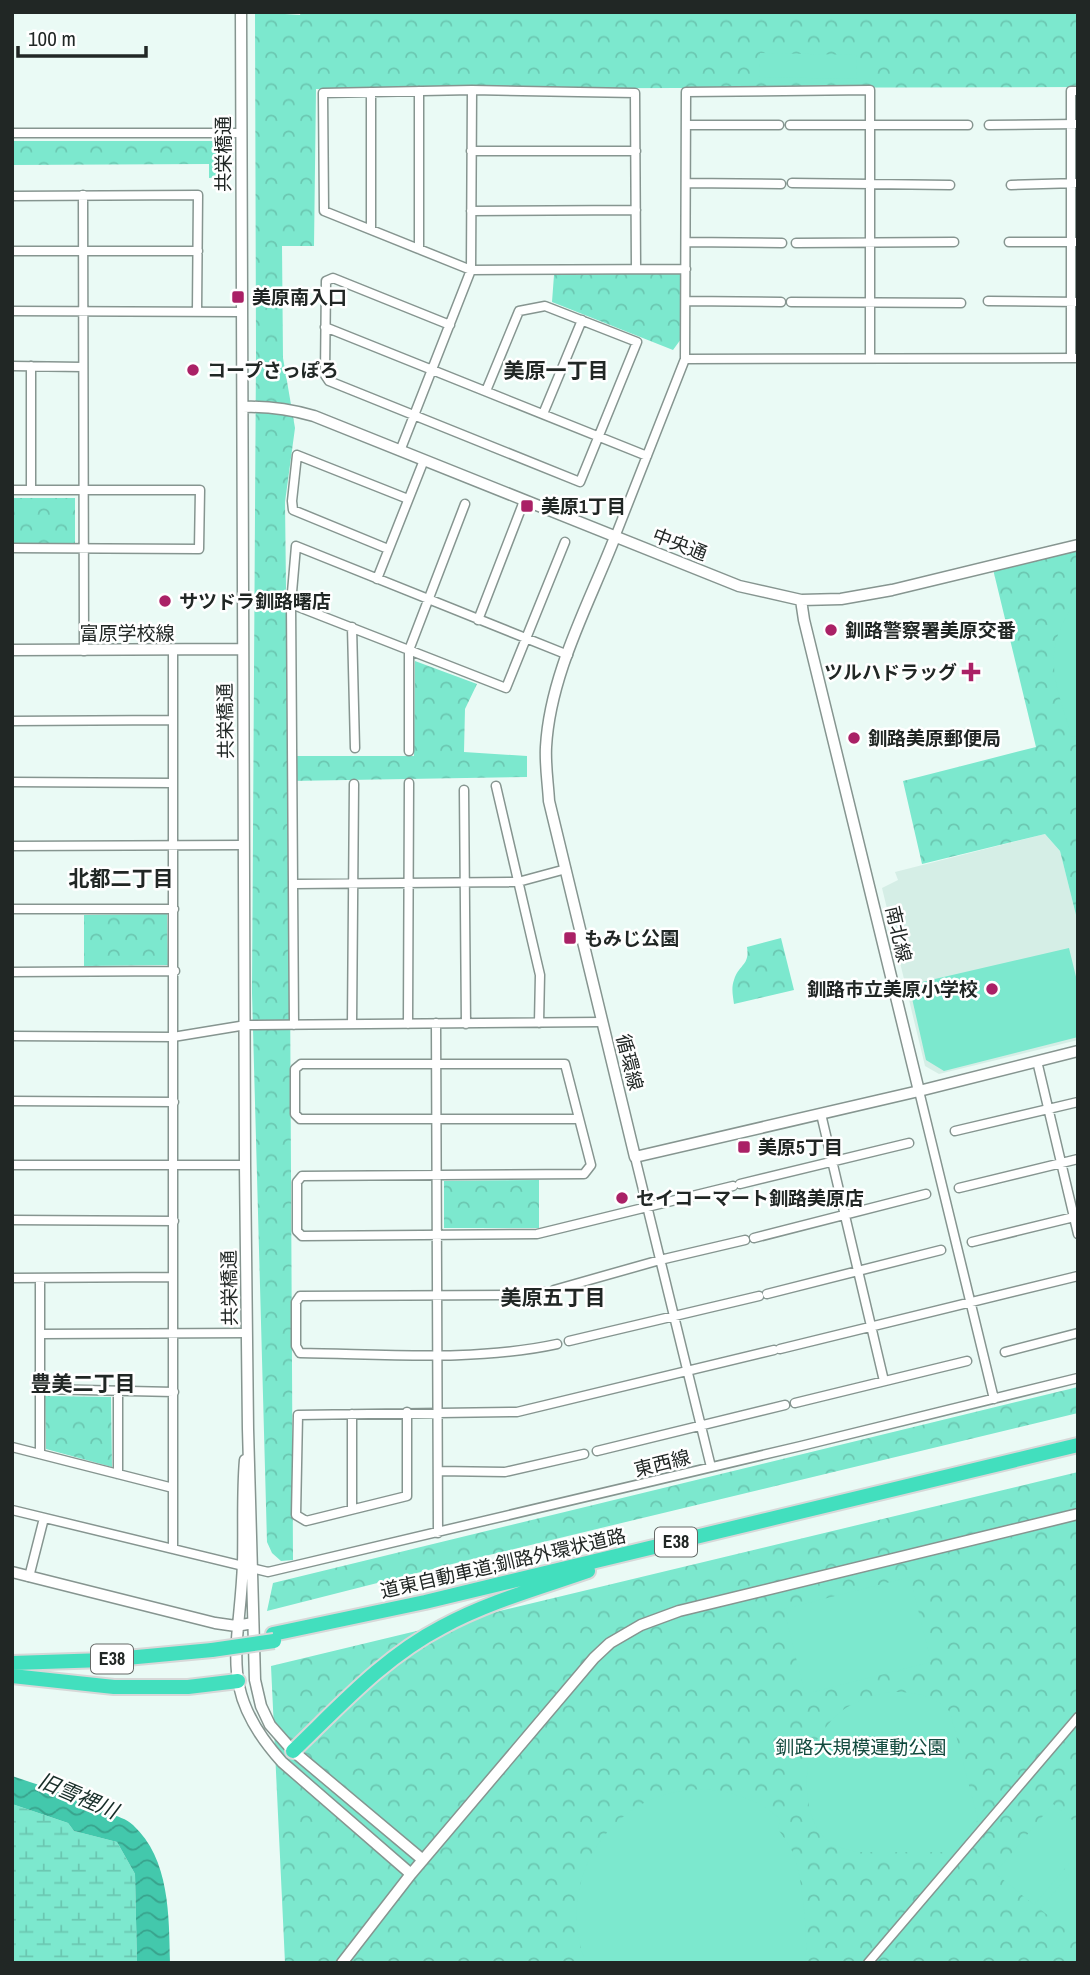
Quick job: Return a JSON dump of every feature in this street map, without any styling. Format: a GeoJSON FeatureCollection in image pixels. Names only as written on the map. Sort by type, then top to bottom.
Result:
{"type":"FeatureCollection","features":[{"type":"Feature","properties":{"kind":"highway","name":"道東自動車道;釧路外環状道路"},"geometry":{"type":"LineString","coordinates":[[273,1637],[1078,1445]]}},
{"type":"Feature","properties":{"kind":"highway","name":"道東自動車道;釧路外環状道路"},"geometry":{"type":"LineString","coordinates":[[12,1663],[105,1660],[212,1647],[382,1620],[1078,1452]]}},
{"type":"Feature","properties":{"kind":"highway"},"geometry":{"type":"LineString","coordinates":[[293,1751],[382,1666],[442,1626],[494,1603],[590,1571]]}},
{"type":"Feature","properties":{"kind":"highway","name":"道東自動車道;釧路外環状道路"},"geometry":{"type":"LineString","coordinates":[[12,1657],[105,1655],[212,1647]]}},
{"type":"Feature","properties":{"kind":"highway"},"geometry":{"type":"LineString","coordinates":[[12,1676],[114,1687],[188,1687],[238,1681]]}},
{"type":"Feature","properties":{"kind":"street","name":"共栄橋通"},"geometry":{"type":"LineString","coordinates":[[241,12],[242,649],[248,1429],[243,1479],[248,1567]]}},
{"type":"Feature","properties":{"kind":"street"},"geometry":{"type":"LineString","coordinates":[[400,451],[471,270],[472,90]]}},
{"type":"Feature","properties":{"kind":"street"},"geometry":{"type":"LineString","coordinates":[[636,269],[635,93],[472,90],[323,93],[324,211],[471,270],[686,269]]}},
{"type":"Feature","properties":{"kind":"street"},"geometry":{"type":"LineString","coordinates":[[615,537],[685,359],[686,92],[870,90],[870,358]]}},
{"type":"Feature","properties":{"kind":"street"},"geometry":{"type":"LineString","coordinates":[[419,91],[419,249]]}},
{"type":"Feature","properties":{"kind":"street"},"geometry":{"type":"LineString","coordinates":[[685,359],[1075,358],[1074,124],[1071,92],[1078,91]]}},
{"type":"Feature","properties":{"kind":"street"},"geometry":{"type":"LineString","coordinates":[[371,92],[371,229]]}},
{"type":"Feature","properties":{"kind":"street"},"geometry":{"type":"LineString","coordinates":[[989,125],[1074,124]]}},
{"type":"Feature","properties":{"kind":"street"},"geometry":{"type":"LineString","coordinates":[[686,125],[779,125]]}},
{"type":"Feature","properties":{"kind":"street"},"geometry":{"type":"LineString","coordinates":[[790,125],[968,125]]}},
{"type":"Feature","properties":{"kind":"street"},"geometry":{"type":"LineString","coordinates":[[12,133],[240,133]]}},
{"type":"Feature","properties":{"kind":"street"},"geometry":{"type":"LineString","coordinates":[[471,151],[636,151]]}},
{"type":"Feature","properties":{"kind":"street"},"geometry":{"type":"LineString","coordinates":[[686,183],[781,184]]}},
{"type":"Feature","properties":{"kind":"street"},"geometry":{"type":"LineString","coordinates":[[792,183],[950,185]]}},
{"type":"Feature","properties":{"kind":"street"},"geometry":{"type":"LineString","coordinates":[[1012,186],[1074,183]]}},
{"type":"Feature","properties":{"kind":"street"},"geometry":{"type":"LineString","coordinates":[[83,195],[84,651]]}},
{"type":"Feature","properties":{"kind":"street"},"geometry":{"type":"LineString","coordinates":[[12,196],[198,195],[197,312]]}},
{"type":"Feature","properties":{"kind":"street"},"geometry":{"type":"LineString","coordinates":[[471,211],[636,210]]}},
{"type":"Feature","properties":{"kind":"street"},"geometry":{"type":"LineString","coordinates":[[686,242],[782,243]]}},
{"type":"Feature","properties":{"kind":"street"},"geometry":{"type":"LineString","coordinates":[[1009,242],[1074,242]]}},
{"type":"Feature","properties":{"kind":"street"},"geometry":{"type":"LineString","coordinates":[[796,243],[954,243]]}},
{"type":"Feature","properties":{"kind":"street"},"geometry":{"type":"LineString","coordinates":[[12,251],[198,251]]}},
{"type":"Feature","properties":{"kind":"street"},"geometry":{"type":"LineString","coordinates":[[450,325],[333,278],[326,281],[325,375],[329,381],[580,482],[637,342],[545,306],[519,311],[486,391]]}},
{"type":"Feature","properties":{"kind":"street"},"geometry":{"type":"LineString","coordinates":[[686,301],[781,302]]}},
{"type":"Feature","properties":{"kind":"street"},"geometry":{"type":"LineString","coordinates":[[988,301],[1074,302]]}},
{"type":"Feature","properties":{"kind":"street"},"geometry":{"type":"LineString","coordinates":[[791,302],[961,303]]}},
{"type":"Feature","properties":{"kind":"street"},"geometry":{"type":"LineString","coordinates":[[12,311],[241,312]]}},
{"type":"Feature","properties":{"kind":"street"},"geometry":{"type":"LineString","coordinates":[[544,414],[582,320]]}},
{"type":"Feature","properties":{"kind":"street"},"geometry":{"type":"LineString","coordinates":[[325,327],[647,456]]}},
{"type":"Feature","properties":{"kind":"street"},"geometry":{"type":"LineString","coordinates":[[12,366],[83,367]]}},
{"type":"Feature","properties":{"kind":"street"},"geometry":{"type":"LineString","coordinates":[[31,490],[32,366]]}},
{"type":"Feature","properties":{"kind":"street","name":"中央通"},"geometry":{"type":"LineString","coordinates":[[243,407],[288,409],[314,416],[739,586],[801,600],[827,600],[892,590],[1078,545]]}},
{"type":"Feature","properties":{"kind":"street"},"geometry":{"type":"LineString","coordinates":[[388,549],[293,510],[298,455],[408,499]]}},
{"type":"Feature","properties":{"kind":"street"},"geometry":{"type":"LineString","coordinates":[[377,579],[424,460]]}},
{"type":"Feature","properties":{"kind":"street"},"geometry":{"type":"LineString","coordinates":[[12,490],[200,490],[199,549],[12,548]]}},
{"type":"Feature","properties":{"kind":"street"},"geometry":{"type":"LineString","coordinates":[[478,620],[524,501]]}},
{"type":"Feature","properties":{"kind":"street"},"geometry":{"type":"LineString","coordinates":[[409,751],[409,650],[465,505]]}},
{"type":"Feature","properties":{"kind":"street","name":"循環線"},"geometry":{"type":"LineString","coordinates":[[615,537],[553,699],[546,748],[549,801],[635,1157]]}},
{"type":"Feature","properties":{"kind":"street"},"geometry":{"type":"LineString","coordinates":[[291,604],[506,688],[565,542]]}},
{"type":"Feature","properties":{"kind":"street"},"geometry":{"type":"LineString","coordinates":[[294,1025],[291,604],[296,546],[568,655]]}},
{"type":"Feature","properties":{"kind":"street","name":"南北線"},"geometry":{"type":"LineString","coordinates":[[801,600],[995,1399]]}},
{"type":"Feature","properties":{"kind":"street"},"geometry":{"type":"LineString","coordinates":[[352,627],[355,748]]}},
{"type":"Feature","properties":{"kind":"street","name":"富原学校線"},"geometry":{"type":"LineString","coordinates":[[12,650],[242,649]]}},
{"type":"Feature","properties":{"kind":"street"},"geometry":{"type":"LineString","coordinates":[[173,651],[173,1549]]}},
{"type":"Feature","properties":{"kind":"street"},"geometry":{"type":"LineString","coordinates":[[12,721],[173,720]]}},
{"type":"Feature","properties":{"kind":"street"},"geometry":{"type":"LineString","coordinates":[[12,782],[172,783]]}},
{"type":"Feature","properties":{"kind":"street"},"geometry":{"type":"LineString","coordinates":[[408,1024],[409,783]]}},
{"type":"Feature","properties":{"kind":"street"},"geometry":{"type":"LineString","coordinates":[[352,1024],[354,784]]}},
{"type":"Feature","properties":{"kind":"street"},"geometry":{"type":"LineString","coordinates":[[496,786],[540,975],[539,1023]]}},
{"type":"Feature","properties":{"kind":"street"},"geometry":{"type":"LineString","coordinates":[[464,790],[466,1024]]}},
{"type":"Feature","properties":{"kind":"street"},"geometry":{"type":"LineString","coordinates":[[12,846],[244,845]]}},
{"type":"Feature","properties":{"kind":"street"},"geometry":{"type":"LineString","coordinates":[[293,884],[518,883],[566,869]]}},
{"type":"Feature","properties":{"kind":"street"},"geometry":{"type":"LineString","coordinates":[[12,909],[174,909]]}},
{"type":"Feature","properties":{"kind":"street"},"geometry":{"type":"LineString","coordinates":[[12,972],[175,971]]}},
{"type":"Feature","properties":{"kind":"street"},"geometry":{"type":"LineString","coordinates":[[12,1036],[173,1037],[246,1025],[602,1022]]}},
{"type":"Feature","properties":{"kind":"street"},"geometry":{"type":"LineString","coordinates":[[436,1023],[438,1533]]}},
{"type":"Feature","properties":{"kind":"street"},"geometry":{"type":"LineString","coordinates":[[711,1468],[635,1157],[1078,1051]]}},
{"type":"Feature","properties":{"kind":"street"},"geometry":{"type":"LineString","coordinates":[[1037,1061],[1078,1234]]}},
{"type":"Feature","properties":{"kind":"street"},"geometry":{"type":"LineString","coordinates":[[578,1119],[300,1119],[295,1114],[295,1069],[301,1063],[565,1064],[591,1165],[584,1174],[302,1175],[297,1182],[297,1231],[302,1236],[537,1234],[909,1143]]}},
{"type":"Feature","properties":{"kind":"street"},"geometry":{"type":"LineString","coordinates":[[12,1101],[174,1101]]}},
{"type":"Feature","properties":{"kind":"street"},"geometry":{"type":"LineString","coordinates":[[955,1131],[1078,1102]]}},
{"type":"Feature","properties":{"kind":"street"},"geometry":{"type":"LineString","coordinates":[[821,1114],[884,1381]]}},
{"type":"Feature","properties":{"kind":"street"},"geometry":{"type":"LineString","coordinates":[[959,1188],[1078,1158]]}},
{"type":"Feature","properties":{"kind":"street"},"geometry":{"type":"LineString","coordinates":[[12,1165],[245,1164]]}},
{"type":"Feature","properties":{"kind":"street"},"geometry":{"type":"LineString","coordinates":[[554,1290],[660,1260],[926,1194]]}},
{"type":"Feature","properties":{"kind":"street"},"geometry":{"type":"LineString","coordinates":[[972,1242],[1076,1217]]}},
{"type":"Feature","properties":{"kind":"street"},"geometry":{"type":"LineString","coordinates":[[12,1220],[174,1221]]}},
{"type":"Feature","properties":{"kind":"street"},"geometry":{"type":"LineString","coordinates":[[569,1341],[941,1250]]}},
{"type":"Feature","properties":{"kind":"street"},"geometry":{"type":"LineString","coordinates":[[407,1412],[407,1496],[306,1521],[296,1515],[298,1415],[407,1412],[517,1412],[1078,1276]]}},
{"type":"Feature","properties":{"kind":"street"},"geometry":{"type":"LineString","coordinates":[[12,1278],[173,1278]]}},
{"type":"Feature","properties":{"kind":"street"},"geometry":{"type":"LineString","coordinates":[[40,1278],[40,1454]]}},
{"type":"Feature","properties":{"kind":"street"},"geometry":{"type":"LineString","coordinates":[[544,1292],[528,1295],[300,1296],[296,1302],[296,1346],[300,1353],[437,1354],[520,1352],[557,1344]]}},
{"type":"Feature","properties":{"kind":"street"},"geometry":{"type":"LineString","coordinates":[[40,1334],[247,1333]]}},
{"type":"Feature","properties":{"kind":"street"},"geometry":{"type":"LineString","coordinates":[[1005,1352],[1078,1333]]}},
{"type":"Feature","properties":{"kind":"street"},"geometry":{"type":"LineString","coordinates":[[795,1403],[967,1361]]}},
{"type":"Feature","properties":{"kind":"street","name":"東西線"},"geometry":{"type":"LineString","coordinates":[[12,1510],[268,1572],[1078,1378]]}},
{"type":"Feature","properties":{"kind":"street"},"geometry":{"type":"LineString","coordinates":[[40,1388],[174,1392]]}},
{"type":"Feature","properties":{"kind":"street"},"geometry":{"type":"LineString","coordinates":[[118,1391],[118,1474]]}},
{"type":"Feature","properties":{"kind":"street"},"geometry":{"type":"LineString","coordinates":[[597,1451],[785,1405]]}},
{"type":"Feature","properties":{"kind":"street"},"geometry":{"type":"LineString","coordinates":[[352,1414],[352,1509]]}},
{"type":"Feature","properties":{"kind":"street"},"geometry":{"type":"LineString","coordinates":[[12,1447],[173,1488]]}},
{"type":"Feature","properties":{"kind":"street"},"geometry":{"type":"LineString","coordinates":[[438,1471],[505,1472],[583,1454]]}},
{"type":"Feature","properties":{"kind":"street"},"geometry":{"type":"LineString","coordinates":[[342,1963],[411,1874],[594,1658],[610,1643],[641,1625],[680,1611],[1078,1514]]}},
{"type":"Feature","properties":{"kind":"street"},"geometry":{"type":"LineString","coordinates":[[29,1577],[44,1518]]}},
{"type":"Feature","properties":{"kind":"street"},"geometry":{"type":"LineString","coordinates":[[248,1567],[255,1680],[261,1706],[270,1725],[293,1751],[423,1860]]}},
{"type":"Feature","properties":{"kind":"street"},"geometry":{"type":"LineString","coordinates":[[248,1567],[236,1626],[235,1662],[248,1716],[263,1741],[282,1762],[411,1874]]}},
{"type":"Feature","properties":{"kind":"street"},"geometry":{"type":"LineString","coordinates":[[12,1572],[236,1626],[253,1623]]}},
{"type":"Feature","properties":{"kind":"street"},"geometry":{"type":"LineString","coordinates":[[238,1681],[255,1680]]}},
{"type":"Feature","properties":{"kind":"street"},"geometry":{"type":"LineString","coordinates":[[868,1963],[1078,1717]]}},
{"type":"Feature","properties":{"kind":"street"},"geometry":{"type":"LineString","coordinates":[[282,1762],[293,1751]]}},
{"type":"Feature","properties":{"kind":"street"},"geometry":{"type":"LineString","coordinates":[[304,1782],[315,1769]]}},
{"type":"Feature","properties":{"kind":"street"},"geometry":{"type":"LineString","coordinates":[[342,1815],[352,1802]]}},
{"type":"Feature","properties":{"kind":"shaded area","name":"釧路市立美原小学校"},"geometry":{"type":"Polygon","coordinates":[[[1045,834],[1060,851],[1078,923],[1078,1040],[939,1074],[925,1066],[882,888],[898,880],[895,872],[1045,834]]]}},
{"type":"Feature","properties":{"kind":"green space"},"geometry":{"type":"Polygon","coordinates":[[[255,12],[300,15],[301,12],[1078,12],[1078,87],[316,89],[314,246],[282,246],[283,358],[295,428],[285,502],[288,756],[414,756],[415,661],[477,684],[465,709],[464,752],[527,756],[527,777],[289,781],[293,1560],[281,1561],[272,1553],[267,1542],[252,993],[255,12]]]}},
{"type":"Feature","properties":{"kind":"green space"},"geometry":{"type":"Polygon","coordinates":[[[760,53],[857,55],[856,79],[759,77],[760,53]]]}},
{"type":"Feature","properties":{"kind":"green space"},"geometry":{"type":"Polygon","coordinates":[[[12,141],[219,141],[225,149],[225,177],[209,178],[209,164],[12,165],[12,141]]]}},
{"type":"Feature","properties":{"kind":"green space"},"geometry":{"type":"Polygon","coordinates":[[[681,273],[681,339],[673,350],[552,302],[554,275],[681,273]]]}},
{"type":"Feature","properties":{"kind":"green space"},"geometry":{"type":"Polygon","coordinates":[[[12,498],[75,498],[75,543],[12,543],[12,498]]]}},
{"type":"Feature","properties":{"kind":"green space"},"geometry":{"type":"Polygon","coordinates":[[[1078,545],[1078,923],[1060,851],[1045,834],[922,864],[903,781],[1036,747],[992,565],[1078,545]]]}},
{"type":"Feature","properties":{"kind":"green space"},"geometry":{"type":"Polygon","coordinates":[[[1078,599],[1078,736],[1072,737],[1056,683],[1054,651],[1058,634],[1078,599]]]}},
{"type":"Feature","properties":{"kind":"green space"},"geometry":{"type":"Polygon","coordinates":[[[167,914],[168,965],[84,966],[84,915],[167,914]]]}},
{"type":"Feature","properties":{"kind":"green space"},"geometry":{"type":"Polygon","coordinates":[[[781,938],[794,990],[734,1004],[733,983],[746,962],[747,947],[781,938]]]}},
{"type":"Feature","properties":{"kind":"green space"},"geometry":{"type":"Polygon","coordinates":[[[1069,948],[1078,985],[1078,1037],[944,1071],[926,1060],[909,985],[1069,948]]]}},
{"type":"Feature","properties":{"kind":"green space"},"geometry":{"type":"Polygon","coordinates":[[[539,1180],[539,1228],[444,1228],[444,1181],[539,1180]]]}},
{"type":"Feature","properties":{"kind":"green space"},"geometry":{"type":"Polygon","coordinates":[[[1078,1387],[1078,1413],[267,1611],[273,1583],[1078,1387]]]}},
{"type":"Feature","properties":{"kind":"green space"},"geometry":{"type":"Polygon","coordinates":[[[45,1396],[111,1397],[112,1467],[46,1449],[45,1396]]]}},
{"type":"Feature","properties":{"kind":"green space","name":"釧路大規模運動公園"},"geometry":{"type":"Polygon","coordinates":[[[1078,1472],[1078,1963],[285,1963],[271,1666],[1078,1472]]]}},
{"type":"Feature","properties":{"kind":"green space"},"geometry":{"type":"Polygon","coordinates":[[[910,1577],[931,1662],[805,1694],[784,1609],[910,1577]]]}},
{"type":"Feature","properties":{"kind":"green space"},"geometry":{"type":"Polygon","coordinates":[[[890,1692],[923,1695],[937,1701],[950,1712],[978,1820],[954,1852],[858,1852],[827,1840],[814,1822],[808,1799],[807,1774],[808,1762],[817,1739],[844,1709],[874,1695],[890,1692]]]}},
{"type":"Feature","properties":{"kind":"green space"},"geometry":{"type":"Polygon","coordinates":[[[704,1789],[745,1798],[763,1806],[780,1819],[778,1829],[793,1853],[802,1891],[805,1963],[586,1963],[576,1915],[586,1868],[597,1847],[611,1828],[652,1799],[677,1792],[704,1789]]]}},
{"type":"Feature","properties":{"kind":"green space"},"geometry":{"type":"Polygon","coordinates":[[[12,1804],[68,1823],[74,1831],[117,1842],[135,1874],[137,1963],[12,1963],[12,1804]]]}},
{"type":"Feature","properties":{"kind":"green space"},"geometry":{"type":"Polygon","coordinates":[[[1053,1804],[1078,1825],[1078,1853],[1034,1905],[995,1873],[1053,1804]]]}},
{"type":"Feature","properties":{"kind":"green space"},"geometry":{"type":"Polygon","coordinates":[[[1078,1864],[1078,1940],[1040,1909],[1078,1864]]]}},
{"type":"Feature","properties":{"kind":"water"},"geometry":{"type":"Polygon","coordinates":[[[12,1776],[125,1819],[145,1839],[161,1871],[165,1889],[170,1963],[137,1963],[135,1874],[117,1842],[74,1831],[68,1823],[12,1804],[12,1776]]]}},
{"type":"Feature","properties":{"kind":"place","name":"美原南入口"},"geometry":{"type":"Point","coordinates":[238,297]}},
{"type":"Feature","properties":{"kind":"place","name":"コープさっぽろ"},"geometry":{"type":"Point","coordinates":[193,370]}},
{"type":"Feature","properties":{"kind":"place","name":"美原1丁目"},"geometry":{"type":"Point","coordinates":[527,506]}},
{"type":"Feature","properties":{"kind":"place","name":"サツドラ釧路曙店"},"geometry":{"type":"Point","coordinates":[165,601]}},
{"type":"Feature","properties":{"kind":"place","name":"釧路警察署美原交番"},"geometry":{"type":"Point","coordinates":[831,630]}},
{"type":"Feature","properties":{"kind":"place","name":"ツルハドラッグ"},"geometry":{"type":"Point","coordinates":[971,672]}},
{"type":"Feature","properties":{"kind":"place","name":"釧路美原郵便局"},"geometry":{"type":"Point","coordinates":[854,738]}},
{"type":"Feature","properties":{"kind":"place","name":"もみじ公園"},"geometry":{"type":"Point","coordinates":[570,938]}},
{"type":"Feature","properties":{"kind":"place","name":"釧路市立美原小学校"},"geometry":{"type":"Point","coordinates":[992,989]}},
{"type":"Feature","properties":{"kind":"place","name":"美原5丁目"},"geometry":{"type":"Point","coordinates":[744,1147]}},
{"type":"Feature","properties":{"kind":"place","name":"セイコーマート釧路美原店"},"geometry":{"type":"Point","coordinates":[622,1198]}},
{"type":"Feature","properties":{"kind":"district","name":"美原一丁目"},"geometry":{"type":"Point","coordinates":[556,371]}},
{"type":"Feature","properties":{"kind":"district","name":"北都二丁目"},"geometry":{"type":"Point","coordinates":[121,879]}},
{"type":"Feature","properties":{"kind":"district","name":"美原五丁目"},"geometry":{"type":"Point","coordinates":[553,1298]}},
{"type":"Feature","properties":{"kind":"district","name":"豊美二丁目"},"geometry":{"type":"Point","coordinates":[83,1384]}},
{"type":"Feature","properties":{"kind":"water label","name":"旧雪裡川"},"geometry":{"type":"Point","coordinates":[78,1796]}}]}
